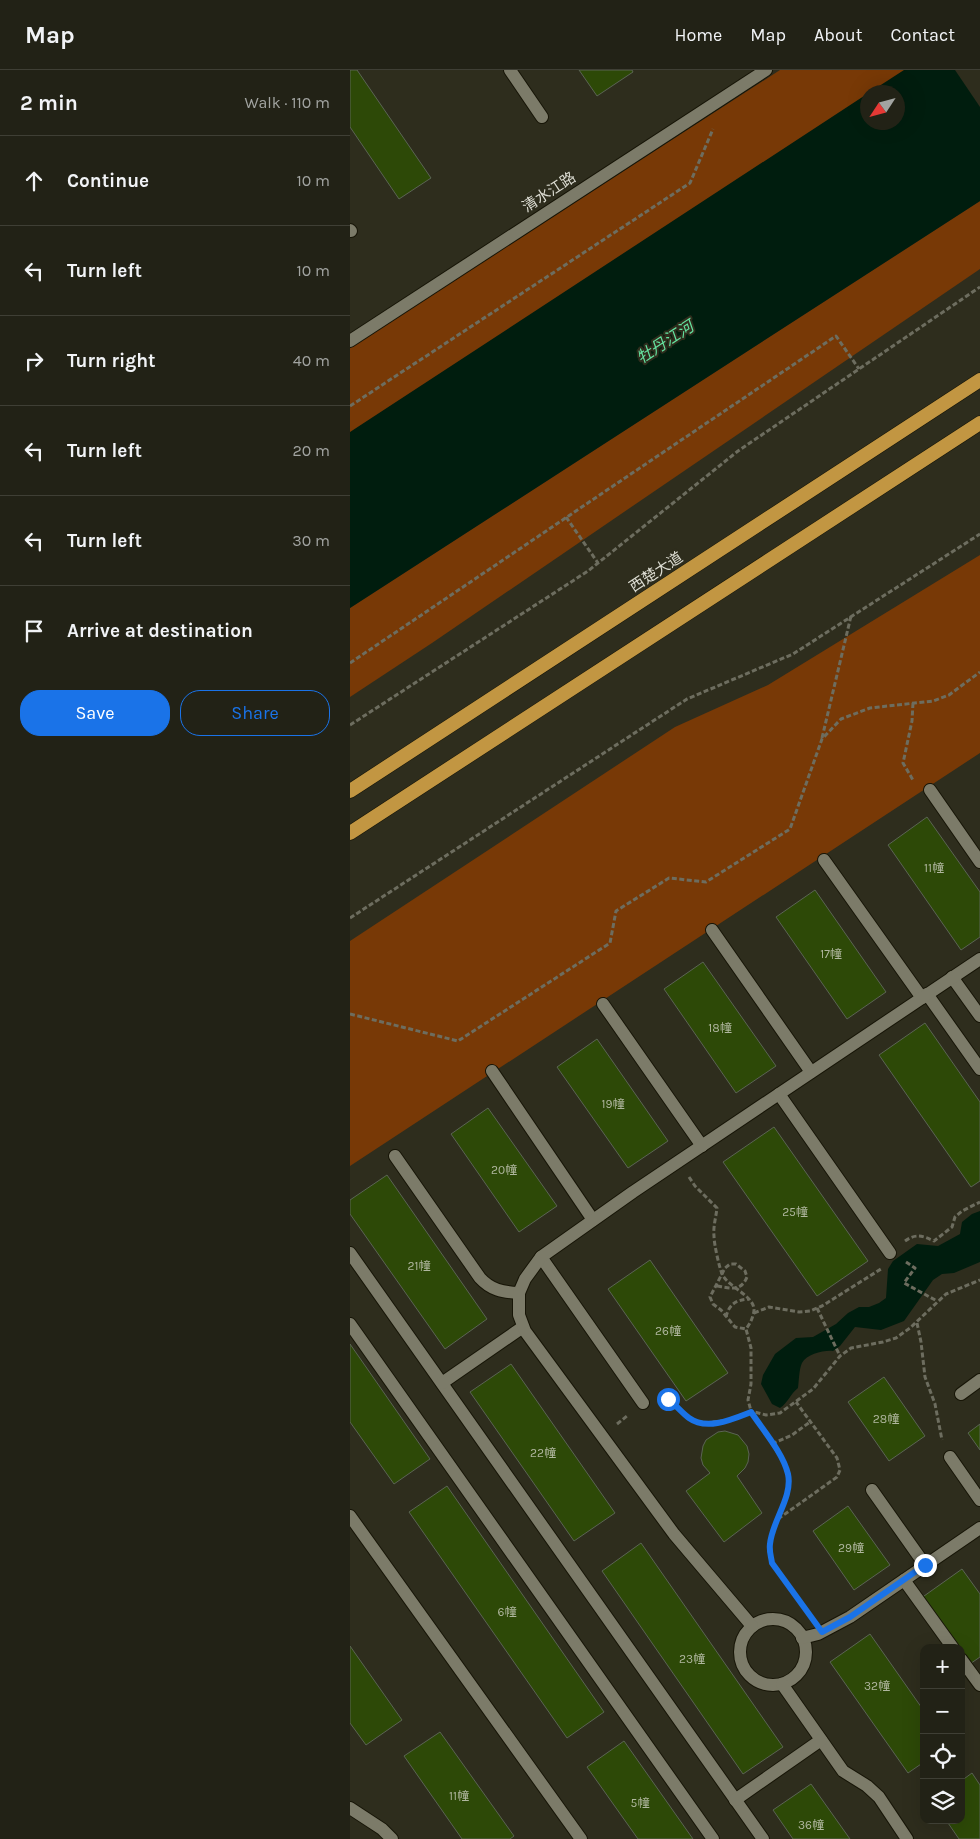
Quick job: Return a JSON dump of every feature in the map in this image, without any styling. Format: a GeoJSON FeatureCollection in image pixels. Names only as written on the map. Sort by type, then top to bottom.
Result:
{"type":"FeatureCollection","features":[{"type":"Feature","properties":{"kind":"highway","name":"西楚大道"},"geometry":{"type":"LineString","coordinates":[[350,791],[980,380]]}},
{"type":"Feature","properties":{"kind":"highway"},"geometry":{"type":"LineString","coordinates":[[350,833],[980,423]]}},
{"type":"Feature","properties":{"kind":"street"},"geometry":{"type":"LineString","coordinates":[[510,70],[542,117]]}},
{"type":"Feature","properties":{"kind":"street","name":"清水江路"},"geometry":{"type":"LineString","coordinates":[[350,341],[766,70]]}},
{"type":"Feature","properties":{"kind":"street"},"geometry":{"type":"LineString","coordinates":[[930,790],[980,862]]}},
{"type":"Feature","properties":{"kind":"street"},"geometry":{"type":"LineString","coordinates":[[824,860],[980,1069]]}},
{"type":"Feature","properties":{"kind":"street"},"geometry":{"type":"LineString","coordinates":[[712,930],[811,1072]]}},
{"type":"Feature","properties":{"kind":"street"},"geometry":{"type":"LineString","coordinates":[[752,1626],[674,1534],[524,1327],[519,1315],[519,1293],[525,1279],[541,1257],[980,959]]}},
{"type":"Feature","properties":{"kind":"street"},"geometry":{"type":"LineString","coordinates":[[952,977],[980,1016]]}},
{"type":"Feature","properties":{"kind":"street"},"geometry":{"type":"LineString","coordinates":[[603,1004],[702,1146]]}},
{"type":"Feature","properties":{"kind":"street"},"geometry":{"type":"LineString","coordinates":[[492,1071],[593,1220]]}},
{"type":"Feature","properties":{"kind":"street"},"geometry":{"type":"LineString","coordinates":[[779,1094],[896,1256]]}},
{"type":"Feature","properties":{"kind":"street"},"geometry":{"type":"LineString","coordinates":[[395,1156],[487,1286],[500,1292],[519,1293]]}},
{"type":"Feature","properties":{"kind":"street"},"geometry":{"type":"LineString","coordinates":[[350,1253],[763,1839]]}},
{"type":"Feature","properties":{"kind":"street"},"geometry":{"type":"LineString","coordinates":[[541,1257],[643,1404]]}},
{"type":"Feature","properties":{"kind":"street"},"geometry":{"type":"LineString","coordinates":[[350,1324],[713,1839]]}},
{"type":"Feature","properties":{"kind":"street"},"geometry":{"type":"LineString","coordinates":[[442,1384],[524,1327]]}},
{"type":"Feature","properties":{"kind":"street"},"geometry":{"type":"LineString","coordinates":[[961,1394],[980,1380]]}},
{"type":"Feature","properties":{"kind":"street"},"geometry":{"type":"LineString","coordinates":[[950,1457],[980,1500]]}},
{"type":"Feature","properties":{"kind":"street"},"geometry":{"type":"LineString","coordinates":[[872,1490],[925,1565]]}},
{"type":"Feature","properties":{"kind":"street"},"geometry":{"type":"LineString","coordinates":[[351,1522],[580,1839]]}},
{"type":"Feature","properties":{"kind":"street"},"geometry":{"type":"LineString","coordinates":[[802,1638],[822,1632],[850,1617],[980,1528]]}},
{"type":"Feature","properties":{"kind":"street"},"geometry":{"type":"LineString","coordinates":[[904,1580],[950,1644]]}},
{"type":"Feature","properties":{"kind":"street"},"geometry":{"type":"LineString","coordinates":[[770,1619],[780,1620],[797,1630],[802,1638],[806,1656],[803,1665],[791,1680],[782,1684],[771,1685],[760,1682],[751,1676],[744,1667],[740,1656],[741,1645],[745,1635],[752,1626],[761,1621],[770,1619]]}},
{"type":"Feature","properties":{"kind":"street"},"geometry":{"type":"LineString","coordinates":[[965,1664],[980,1685]]}},
{"type":"Feature","properties":{"kind":"street"},"geometry":{"type":"LineString","coordinates":[[782,1684],[843,1771],[868,1786],[879,1797],[908,1839]]}},
{"type":"Feature","properties":{"kind":"street"},"geometry":{"type":"LineString","coordinates":[[736,1800],[821,1740]]}},
{"type":"Feature","properties":{"kind":"street"},"geometry":{"type":"LineString","coordinates":[[350,1808],[382,1829],[392,1839]]}},
{"type":"Feature","properties":{"kind":"path"},"geometry":{"type":"LineString","coordinates":[[350,406],[690,183],[726,96]]}},
{"type":"Feature","properties":{"kind":"path"},"geometry":{"type":"LineString","coordinates":[[350,725],[598,563],[738,451],[980,287]]}},
{"type":"Feature","properties":{"kind":"path"},"geometry":{"type":"LineString","coordinates":[[350,663],[836,336],[860,369]]}},
{"type":"Feature","properties":{"kind":"path"},"geometry":{"type":"LineString","coordinates":[[566,517],[598,563]]}},
{"type":"Feature","properties":{"kind":"path"},"geometry":{"type":"LineString","coordinates":[[350,918],[687,699],[793,654],[980,534]]}},
{"type":"Feature","properties":{"kind":"path"},"geometry":{"type":"LineString","coordinates":[[350,1014],[458,1041],[610,943],[616,911],[669,878],[706,882],[790,829],[822,739],[851,616]]}},
{"type":"Feature","properties":{"kind":"path"},"geometry":{"type":"LineString","coordinates":[[822,739],[840,719],[870,708],[933,701],[949,695],[980,672]]}},
{"type":"Feature","properties":{"kind":"path"},"geometry":{"type":"LineString","coordinates":[[914,703],[902,762],[916,785]]}},
{"type":"Feature","properties":{"kind":"path"},"geometry":{"type":"LineString","coordinates":[[679,1162],[695,1186],[717,1208],[714,1237],[722,1274],[736,1289],[750,1299],[754,1313],[746,1329],[751,1348],[751,1384],[748,1400],[751,1412],[783,1461],[788,1476],[788,1490],[770,1541],[772,1563],[822,1632]]}},
{"type":"Feature","properties":{"kind":"path"},"geometry":{"type":"LineString","coordinates":[[896,1256],[915,1268],[904,1283],[937,1301]]}},
{"type":"Feature","properties":{"kind":"path"},"geometry":{"type":"LineString","coordinates":[[717,1286],[736,1289],[744,1284],[748,1277],[745,1271],[736,1264],[730,1264],[725,1268],[710,1297],[713,1304],[721,1310],[735,1327],[746,1329]]}},
{"type":"Feature","properties":{"kind":"path"},"geometry":{"type":"LineString","coordinates":[[602,1435],[643,1404],[657,1398],[668,1399],[690,1419],[705,1424],[730,1420],[751,1412],[780,1413],[813,1390],[840,1356],[850,1348],[896,1338],[946,1294],[980,1280]]}},
{"type":"Feature","properties":{"kind":"path"},"geometry":{"type":"LineString","coordinates":[[726,1318],[728,1308],[738,1300],[750,1299]]}},
{"type":"Feature","properties":{"kind":"path"},"geometry":{"type":"LineString","coordinates":[[817,1308],[840,1356]]}},
{"type":"Feature","properties":{"kind":"path"},"geometry":{"type":"LineString","coordinates":[[916,1322],[921,1342],[925,1377],[935,1404],[941,1437],[950,1457]]}},
{"type":"Feature","properties":{"kind":"path"},"geometry":{"type":"LineString","coordinates":[[778,1519],[837,1478],[840,1470],[837,1458],[796,1402]]}},
{"type":"Feature","properties":{"kind":"path"},"geometry":{"type":"LineString","coordinates":[[772,1444],[792,1435],[810,1422]]}},
{"type":"Feature","properties":{"kind":"shaded area"},"geometry":{"type":"Polygon","coordinates":[[[780,70],[907,70],[883,85],[860,85],[860,101],[350,433],[350,348],[780,70]]]}},
{"type":"Feature","properties":{"kind":"shaded area"},"geometry":{"type":"Polygon","coordinates":[[[980,201],[980,269],[350,697],[350,608],[980,201]]]}},
{"type":"Feature","properties":{"kind":"shaded area"},"geometry":{"type":"Polygon","coordinates":[[[980,555],[980,753],[350,1166],[350,941],[675,727],[768,685],[980,555]]]}},
{"type":"Feature","properties":{"kind":"water","name":"牡丹江河"},"geometry":{"type":"Polygon","coordinates":[[[904,70],[980,70],[980,201],[350,608],[350,432],[860,99],[860,130],[905,130],[905,85],[881,85],[904,70]]]}},
{"type":"Feature","properties":{"kind":"water"},"geometry":{"type":"Polygon","coordinates":[[[980,1211],[980,1262],[954,1273],[942,1274],[933,1280],[904,1321],[881,1330],[855,1327],[840,1346],[833,1351],[825,1351],[808,1357],[801,1366],[798,1388],[780,1408],[772,1404],[761,1384],[763,1375],[775,1354],[796,1338],[813,1337],[836,1324],[848,1313],[859,1307],[869,1307],[879,1303],[886,1298],[888,1269],[893,1261],[917,1244],[938,1246],[960,1234],[962,1222],[972,1214],[980,1211]]]}},
{"type":"Feature","properties":{"kind":"pier"},"geometry":{"type":"Polygon","coordinates":[[[955,70],[980,70],[980,107],[955,70]]]}},
{"type":"Feature","properties":{"kind":"building"},"geometry":{"type":"Polygon","coordinates":[[[350,70],[357,70],[431,178],[399,199],[350,127],[350,70]]]}},
{"type":"Feature","properties":{"kind":"building"},"geometry":{"type":"Polygon","coordinates":[[[579,70],[632,70],[633,72],[597,96],[579,70]]]}},
{"type":"Feature","properties":{"kind":"building"},"geometry":{"type":"Polygon","coordinates":[[[927,817],[980,892],[980,937],[961,950],[888,845],[927,817]]]}},
{"type":"Feature","properties":{"kind":"building"},"geometry":{"type":"Polygon","coordinates":[[[815,890],[886,992],[847,1019],[776,917],[815,890]]]}},
{"type":"Feature","properties":{"kind":"building"},"geometry":{"type":"Polygon","coordinates":[[[703,962],[776,1066],[736,1093],[664,989],[703,962]]]}},
{"type":"Feature","properties":{"kind":"building"},"geometry":{"type":"Polygon","coordinates":[[[925,1023],[980,1102],[980,1181],[971,1187],[879,1055],[925,1023]]]}},
{"type":"Feature","properties":{"kind":"building"},"geometry":{"type":"Polygon","coordinates":[[[597,1039],[668,1141],[628,1168],[557,1067],[597,1039]]]}},
{"type":"Feature","properties":{"kind":"building"},"geometry":{"type":"Polygon","coordinates":[[[488,1108],[557,1206],[519,1232],[451,1134],[488,1108]]]}},
{"type":"Feature","properties":{"kind":"building"},"geometry":{"type":"Polygon","coordinates":[[[774,1127],[868,1261],[817,1296],[723,1162],[774,1127]]]}},
{"type":"Feature","properties":{"kind":"building"},"geometry":{"type":"Polygon","coordinates":[[[387,1175],[487,1319],[445,1349],[350,1214],[350,1200],[387,1175]]]}},
{"type":"Feature","properties":{"kind":"building"},"geometry":{"type":"Polygon","coordinates":[[[650,1260],[728,1373],[686,1401],[608,1289],[650,1260]]]}},
{"type":"Feature","properties":{"kind":"building"},"geometry":{"type":"Polygon","coordinates":[[[350,1344],[430,1459],[394,1484],[350,1422],[350,1344]]]}},
{"type":"Feature","properties":{"kind":"building"},"geometry":{"type":"Polygon","coordinates":[[[511,1364],[615,1513],[574,1541],[470,1392],[511,1364]]]}},
{"type":"Feature","properties":{"kind":"building"},"geometry":{"type":"Polygon","coordinates":[[[884,1377],[925,1436],[889,1461],[848,1402],[884,1377]]]}},
{"type":"Feature","properties":{"kind":"building"},"geometry":{"type":"Polygon","coordinates":[[[980,1424],[980,1450],[968,1433],[980,1424]]]}},
{"type":"Feature","properties":{"kind":"building"},"geometry":{"type":"Polygon","coordinates":[[[725,1431],[738,1435],[747,1446],[748,1462],[737,1476],[762,1513],[724,1542],[686,1491],[710,1473],[703,1465],[701,1458],[706,1440],[718,1432],[725,1431]]]}},
{"type":"Feature","properties":{"kind":"building"},"geometry":{"type":"Polygon","coordinates":[[[447,1486],[604,1712],[567,1738],[409,1512],[447,1486]]]}},
{"type":"Feature","properties":{"kind":"building"},"geometry":{"type":"Polygon","coordinates":[[[848,1506],[890,1565],[854,1590],[813,1531],[848,1506]]]}},
{"type":"Feature","properties":{"kind":"building"},"geometry":{"type":"Polygon","coordinates":[[[641,1543],[783,1747],[743,1774],[602,1571],[641,1543]]]}},
{"type":"Feature","properties":{"kind":"building"},"geometry":{"type":"Polygon","coordinates":[[[962,1569],[980,1594],[980,1657],[965,1667],[965,1644],[947,1644],[917,1601],[962,1569]]]}},
{"type":"Feature","properties":{"kind":"building"},"geometry":{"type":"Polygon","coordinates":[[[870,1634],[920,1705],[920,1765],[908,1773],[830,1662],[870,1634]]]}},
{"type":"Feature","properties":{"kind":"building"},"geometry":{"type":"Polygon","coordinates":[[[350,1646],[402,1720],[366,1745],[350,1723],[350,1646]]]}},
{"type":"Feature","properties":{"kind":"building"},"geometry":{"type":"Polygon","coordinates":[[[440,1732],[514,1836],[510,1839],[462,1839],[404,1756],[440,1732]]]}},
{"type":"Feature","properties":{"kind":"building"},"geometry":{"type":"Polygon","coordinates":[[[624,1741],[693,1839],[638,1839],[587,1767],[624,1741]]]}},
{"type":"Feature","properties":{"kind":"building"},"geometry":{"type":"Polygon","coordinates":[[[972,1773],[980,1785],[980,1839],[959,1839],[949,1824],[965,1824],[965,1778],[972,1773]]]}},
{"type":"Feature","properties":{"kind":"building"},"geometry":{"type":"Polygon","coordinates":[[[811,1784],[850,1839],[793,1839],[773,1810],[811,1784]]]}},
{"type":"Feature","properties":{"kind":"route"},"geometry":{"type":"LineString","coordinates":[[668,1399],[690,1419],[705,1424],[730,1420],[751,1412],[783,1461],[788,1476],[788,1490],[770,1541],[772,1563],[822,1632],[850,1617],[925,1565]]}}]}
